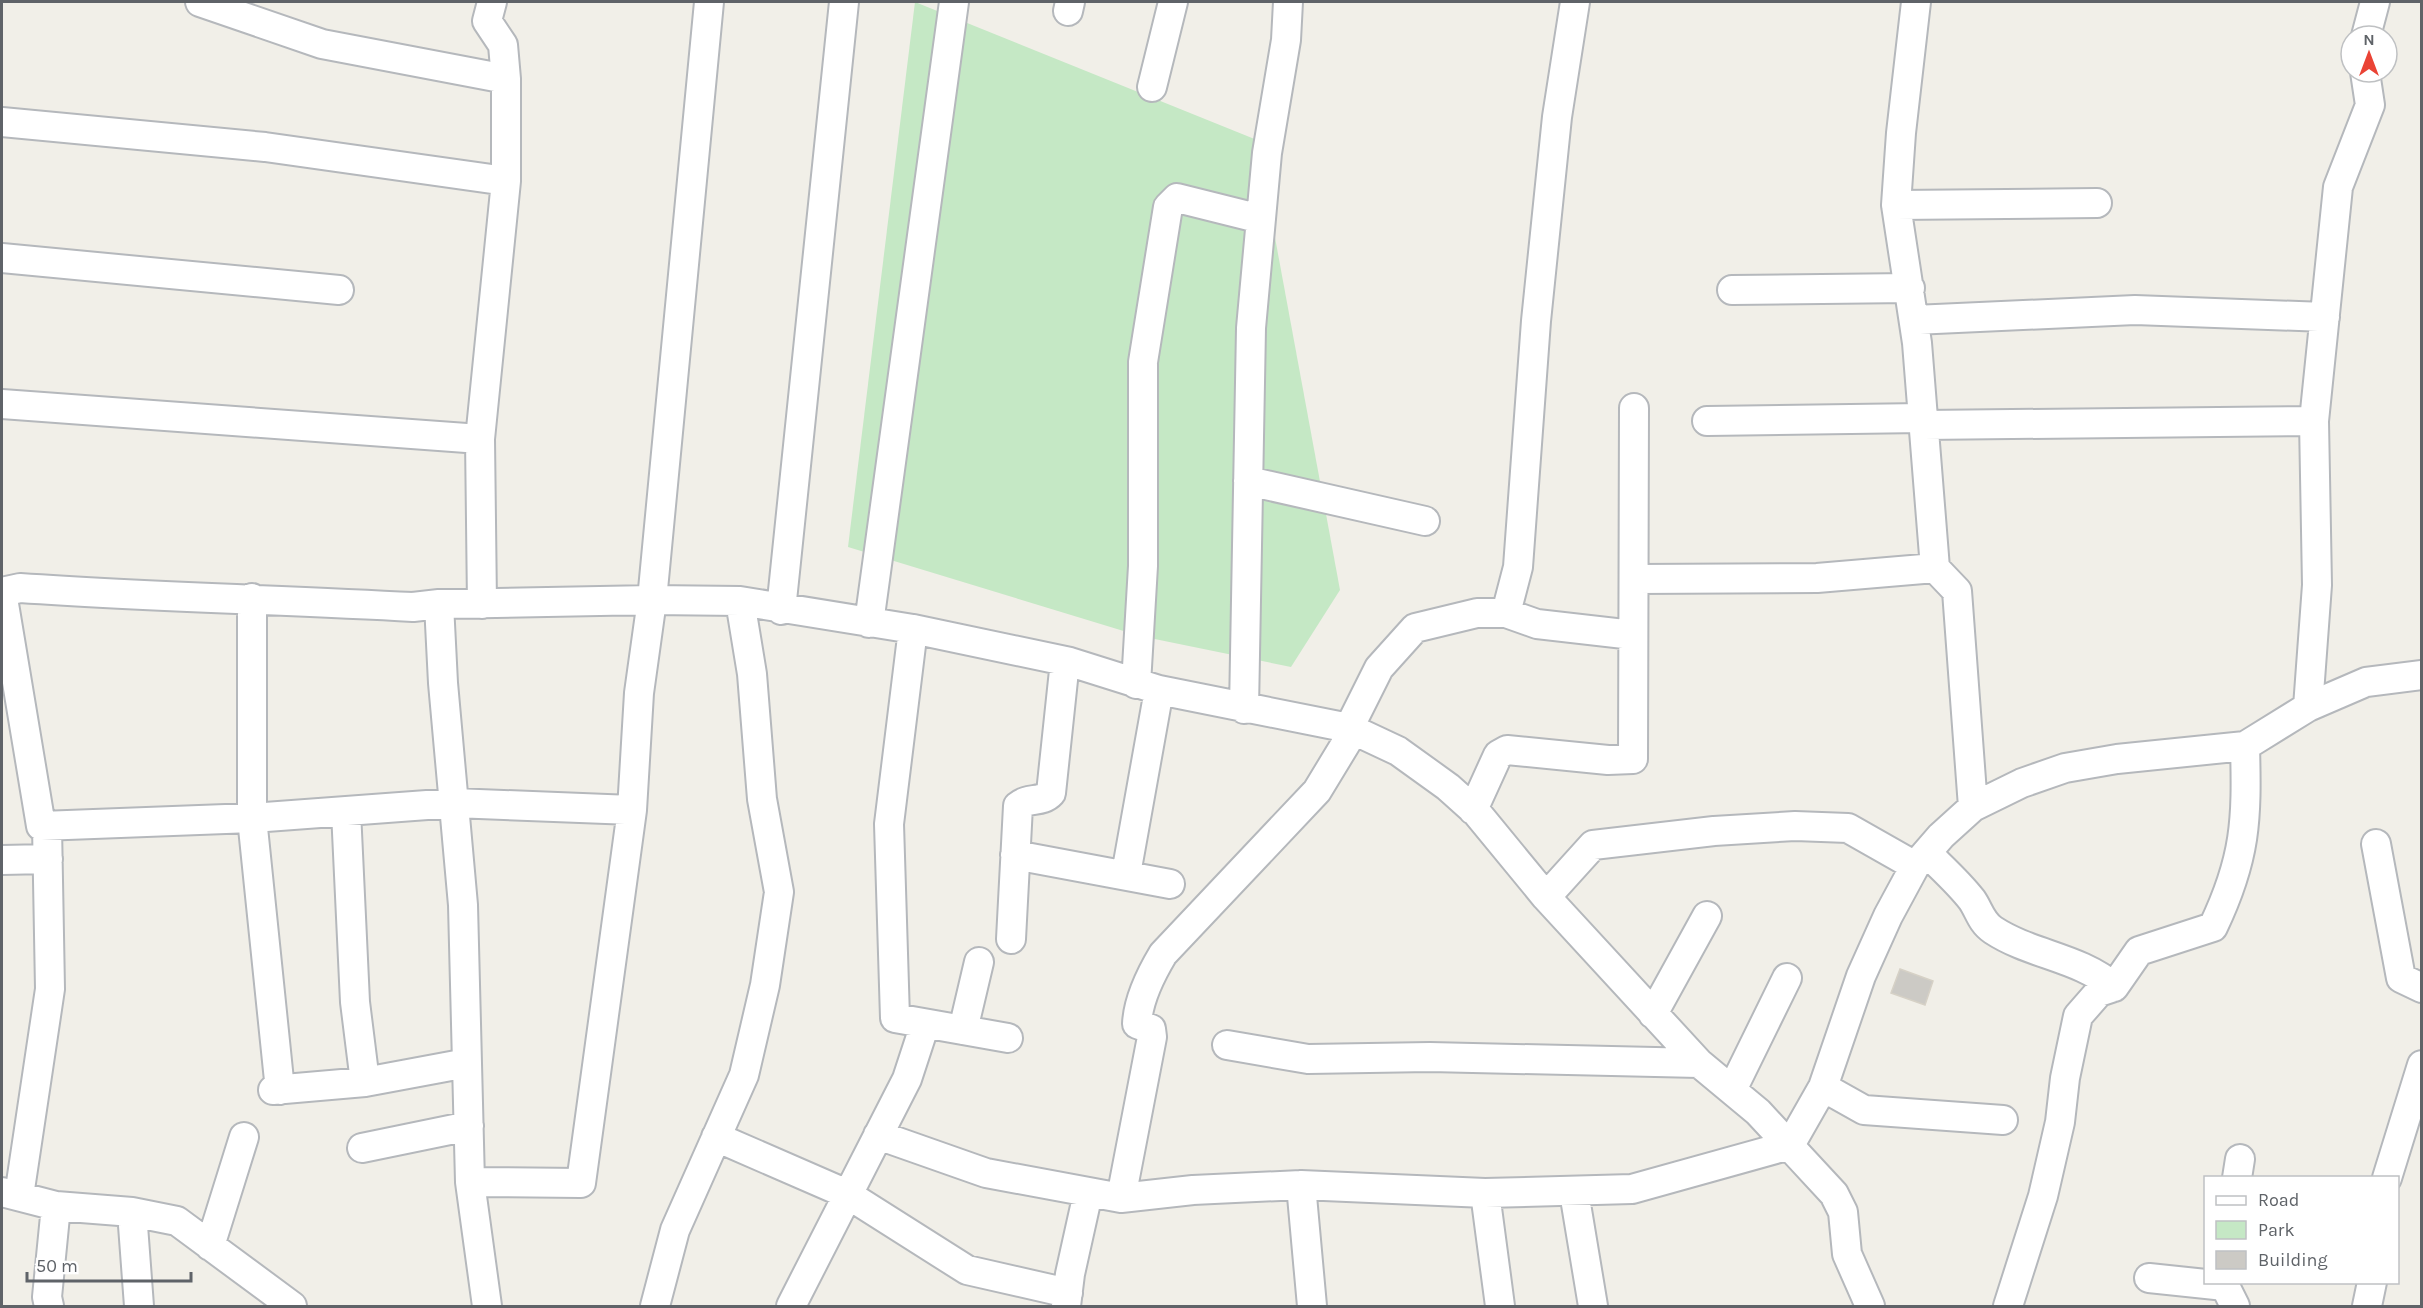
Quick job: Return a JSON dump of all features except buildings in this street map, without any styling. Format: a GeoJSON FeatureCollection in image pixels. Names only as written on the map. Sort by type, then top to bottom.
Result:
{"type":"FeatureCollection","features":[{"type":"Feature","properties":{"kind":"street"},"geometry":{"type":"LineString","coordinates":[[200,2],[322,44],[506,79]]}},
{"type":"Feature","properties":{"kind":"street"},"geometry":{"type":"LineString","coordinates":[[482,604],[480,439],[506,181],[506,79],[503,45],[487,21],[492,2]]}},
{"type":"Feature","properties":{"kind":"street"},"geometry":{"type":"LineString","coordinates":[[470,1182],[581,1183],[633,810],[639,693],[652,600],[708,2]]}},
{"type":"Feature","properties":{"kind":"street"},"geometry":{"type":"LineString","coordinates":[[781,610],[844,2]]}},
{"type":"Feature","properties":{"kind":"street"},"geometry":{"type":"LineString","coordinates":[[869,623],[954,2]]}},
{"type":"Feature","properties":{"kind":"street"},"geometry":{"type":"LineString","coordinates":[[1152,87],[1173,2]]}},
{"type":"Feature","properties":{"kind":"street"},"geometry":{"type":"LineString","coordinates":[[1244,709],[1251,328],[1267,153],[1286,40],[1288,2]]}},
{"type":"Feature","properties":{"kind":"street"},"geometry":{"type":"LineString","coordinates":[[1506,614],[1518,567],[1537,310],[1557,117],[1575,2]]}},
{"type":"Feature","properties":{"kind":"street"},"geometry":{"type":"LineString","coordinates":[[1916,2],[1901,133],[1896,205],[1914,320],[1935,568],[1957,591],[1973,807]]}},
{"type":"Feature","properties":{"kind":"street"},"geometry":{"type":"LineString","coordinates":[[2369,24],[2375,2]]}},
{"type":"Feature","properties":{"kind":"street"},"geometry":{"type":"LineString","coordinates":[[2308,707],[2317,585],[2314,421],[2338,187],[2370,105],[2367,84]]}},
{"type":"Feature","properties":{"kind":"street"},"geometry":{"type":"LineString","coordinates":[[2,122],[265,147],[506,181]]}},
{"type":"Feature","properties":{"kind":"street"},"geometry":{"type":"LineString","coordinates":[[1126,874],[1147,687],[1143,566],[1143,362],[1168,207],[1177,198],[1261,219]]}},
{"type":"Feature","properties":{"kind":"street"},"geometry":{"type":"LineString","coordinates":[[1896,205],[2097,203]]}},
{"type":"Feature","properties":{"kind":"street"},"geometry":{"type":"LineString","coordinates":[[2,258],[339,291]]}},
{"type":"Feature","properties":{"kind":"street"},"geometry":{"type":"LineString","coordinates":[[1732,290],[1910,288]]}},
{"type":"Feature","properties":{"kind":"street"},"geometry":{"type":"LineString","coordinates":[[1914,320],[2135,310],[2325,317]]}},
{"type":"Feature","properties":{"kind":"street"},"geometry":{"type":"LineString","coordinates":[[2,404],[480,439]]}},
{"type":"Feature","properties":{"kind":"street"},"geometry":{"type":"LineString","coordinates":[[1473,810],[1498,755],[1507,750],[1608,760],[1634,759],[1633,635],[1636,579],[1634,408]]}},
{"type":"Feature","properties":{"kind":"street"},"geometry":{"type":"LineString","coordinates":[[1707,422],[2314,421]]}},
{"type":"Feature","properties":{"kind":"street"},"geometry":{"type":"LineString","coordinates":[[1248,481],[1425,521]]}},
{"type":"Feature","properties":{"kind":"street"},"geometry":{"type":"LineString","coordinates":[[1636,579],[1817,578],[1935,568]]}},
{"type":"Feature","properties":{"kind":"street"},"geometry":{"type":"LineString","coordinates":[[633,810],[454,802],[252,818],[41,826],[2,592],[20,588],[136,596],[252,598],[413,607],[439,604],[652,600],[740,602],[913,629],[1065,661],[1147,687],[1244,709],[1352,729],[1398,751],[1473,810],[1546,897],[1699,1064],[1758,1112],[1834,1194],[1843,1212],[1847,1254],[1870,1306]]}},
{"type":"Feature","properties":{"kind":"street"},"geometry":{"type":"LineString","coordinates":[[252,598],[252,818],[276,1090],[365,1082],[467,1063]]}},
{"type":"Feature","properties":{"kind":"street"},"geometry":{"type":"LineString","coordinates":[[655,1306],[675,1230],[744,1075],[765,985],[779,892],[762,799],[752,674],[740,602]]}},
{"type":"Feature","properties":{"kind":"street"},"geometry":{"type":"LineString","coordinates":[[439,604],[442,683],[462,904],[470,1182],[487,1306]]}},
{"type":"Feature","properties":{"kind":"street"},"geometry":{"type":"LineString","coordinates":[[1122,1198],[1152,1037],[1151,1029],[1137,1024],[1138,1011],[1156,965],[1163,954],[1317,790],[1352,729],[1379,668],[1415,628],[1477,613],[1506,614],[1537,624],[1633,635]]}},
{"type":"Feature","properties":{"kind":"street"},"geometry":{"type":"LineString","coordinates":[[913,629],[889,824],[895,1018],[1008,1038]]}},
{"type":"Feature","properties":{"kind":"street"},"geometry":{"type":"LineString","coordinates":[[1011,939],[1018,806],[1024,801],[1046,799],[1051,794],[1065,661]]}},
{"type":"Feature","properties":{"kind":"street"},"geometry":{"type":"LineString","coordinates":[[878,1135],[986,1173],[1122,1198],[1204,1190],[1300,1185],[1485,1193],[1632,1189],[1790,1145],[1823,1087],[1861,976],[1888,916],[1921,859],[1973,807],[2022,783],[2065,768],[2117,759],[2245,746],[2308,707],[2366,682],[2421,675]]}},
{"type":"Feature","properties":{"kind":"street"},"geometry":{"type":"LineString","coordinates":[[2008,1306],[2043,1196],[2060,1122],[2065,1078],[2078,1016],[2098,992],[2114,987],[2139,951],[2213,927],[2229,894],[2246,825],[2245,746]]}},
{"type":"Feature","properties":{"kind":"street"},"geometry":{"type":"LineString","coordinates":[[346,811],[355,1002],[365,1082]]}},
{"type":"Feature","properties":{"kind":"street"},"geometry":{"type":"LineString","coordinates":[[47,826],[50,989],[10,1194],[56,1206],[132,1212],[177,1221],[292,1306]]}},
{"type":"Feature","properties":{"kind":"street"},"geometry":{"type":"LineString","coordinates":[[1546,897],[1593,845],[1714,831],[1795,826],[1848,828],[1921,859],[1973,902],[1978,914],[1991,929],[2049,956],[2080,964],[2098,974],[2114,987]]}},
{"type":"Feature","properties":{"kind":"street"},"geometry":{"type":"LineString","coordinates":[[2376,844],[2401,978],[2421,992]]}},
{"type":"Feature","properties":{"kind":"street"},"geometry":{"type":"LineString","coordinates":[[1016,855],[1170,884]]}},
{"type":"Feature","properties":{"kind":"street"},"geometry":{"type":"LineString","coordinates":[[2,861],[48,859]]}},
{"type":"Feature","properties":{"kind":"street"},"geometry":{"type":"LineString","coordinates":[[1653,1014],[1707,916]]}},
{"type":"Feature","properties":{"kind":"street"},"geometry":{"type":"LineString","coordinates":[[963,1030],[979,962]]}},
{"type":"Feature","properties":{"kind":"street"},"geometry":{"type":"LineString","coordinates":[[1732,1090],[1787,978]]}},
{"type":"Feature","properties":{"kind":"street"},"geometry":{"type":"LineString","coordinates":[[791,1306],[907,1079],[925,1024]]}},
{"type":"Feature","properties":{"kind":"street"},"geometry":{"type":"LineString","coordinates":[[1227,1045],[1308,1059],[1430,1057],[1699,1064]]}},
{"type":"Feature","properties":{"kind":"street"},"geometry":{"type":"LineString","coordinates":[[2388,1176],[2421,1065]]}},
{"type":"Feature","properties":{"kind":"street"},"geometry":{"type":"LineString","coordinates":[[1823,1087],[1864,1110],[2003,1120]]}},
{"type":"Feature","properties":{"kind":"street"},"geometry":{"type":"LineString","coordinates":[[362,1148],[469,1126]]}},
{"type":"Feature","properties":{"kind":"street"},"geometry":{"type":"LineString","coordinates":[[210,1246],[244,1137]]}},
{"type":"Feature","properties":{"kind":"street"},"geometry":{"type":"LineString","coordinates":[[716,1137],[847,1194],[967,1270],[1067,1300],[1088,1193]]}},
{"type":"Feature","properties":{"kind":"street"},"geometry":{"type":"LineString","coordinates":[[1300,1185],[1312,1306]]}},
{"type":"Feature","properties":{"kind":"street"},"geometry":{"type":"LineString","coordinates":[[1574,1192],[1593,1306]]}},
{"type":"Feature","properties":{"kind":"street"},"geometry":{"type":"LineString","coordinates":[[1485,1193],[1500,1306]]}},
{"type":"Feature","properties":{"kind":"street"},"geometry":{"type":"LineString","coordinates":[[49,1306],[47,1297],[56,1206]]}},
{"type":"Feature","properties":{"kind":"street"},"geometry":{"type":"LineString","coordinates":[[132,1212],[139,1306]]}},
{"type":"Feature","properties":{"kind":"street"},"geometry":{"type":"LineString","coordinates":[[2149,1278],[2228,1292]]}},
{"type":"Feature","properties":{"kind":"street"},"geometry":{"type":"LineString","coordinates":[[2367,1306],[2372,1284]]}},
{"type":"Feature","properties":{"kind":"green space"},"geometry":{"type":"Polygon","coordinates":[[[915,2],[1257,140],[1340,590],[1291,667],[1140,636],[848,547],[915,2]]]}}]}
